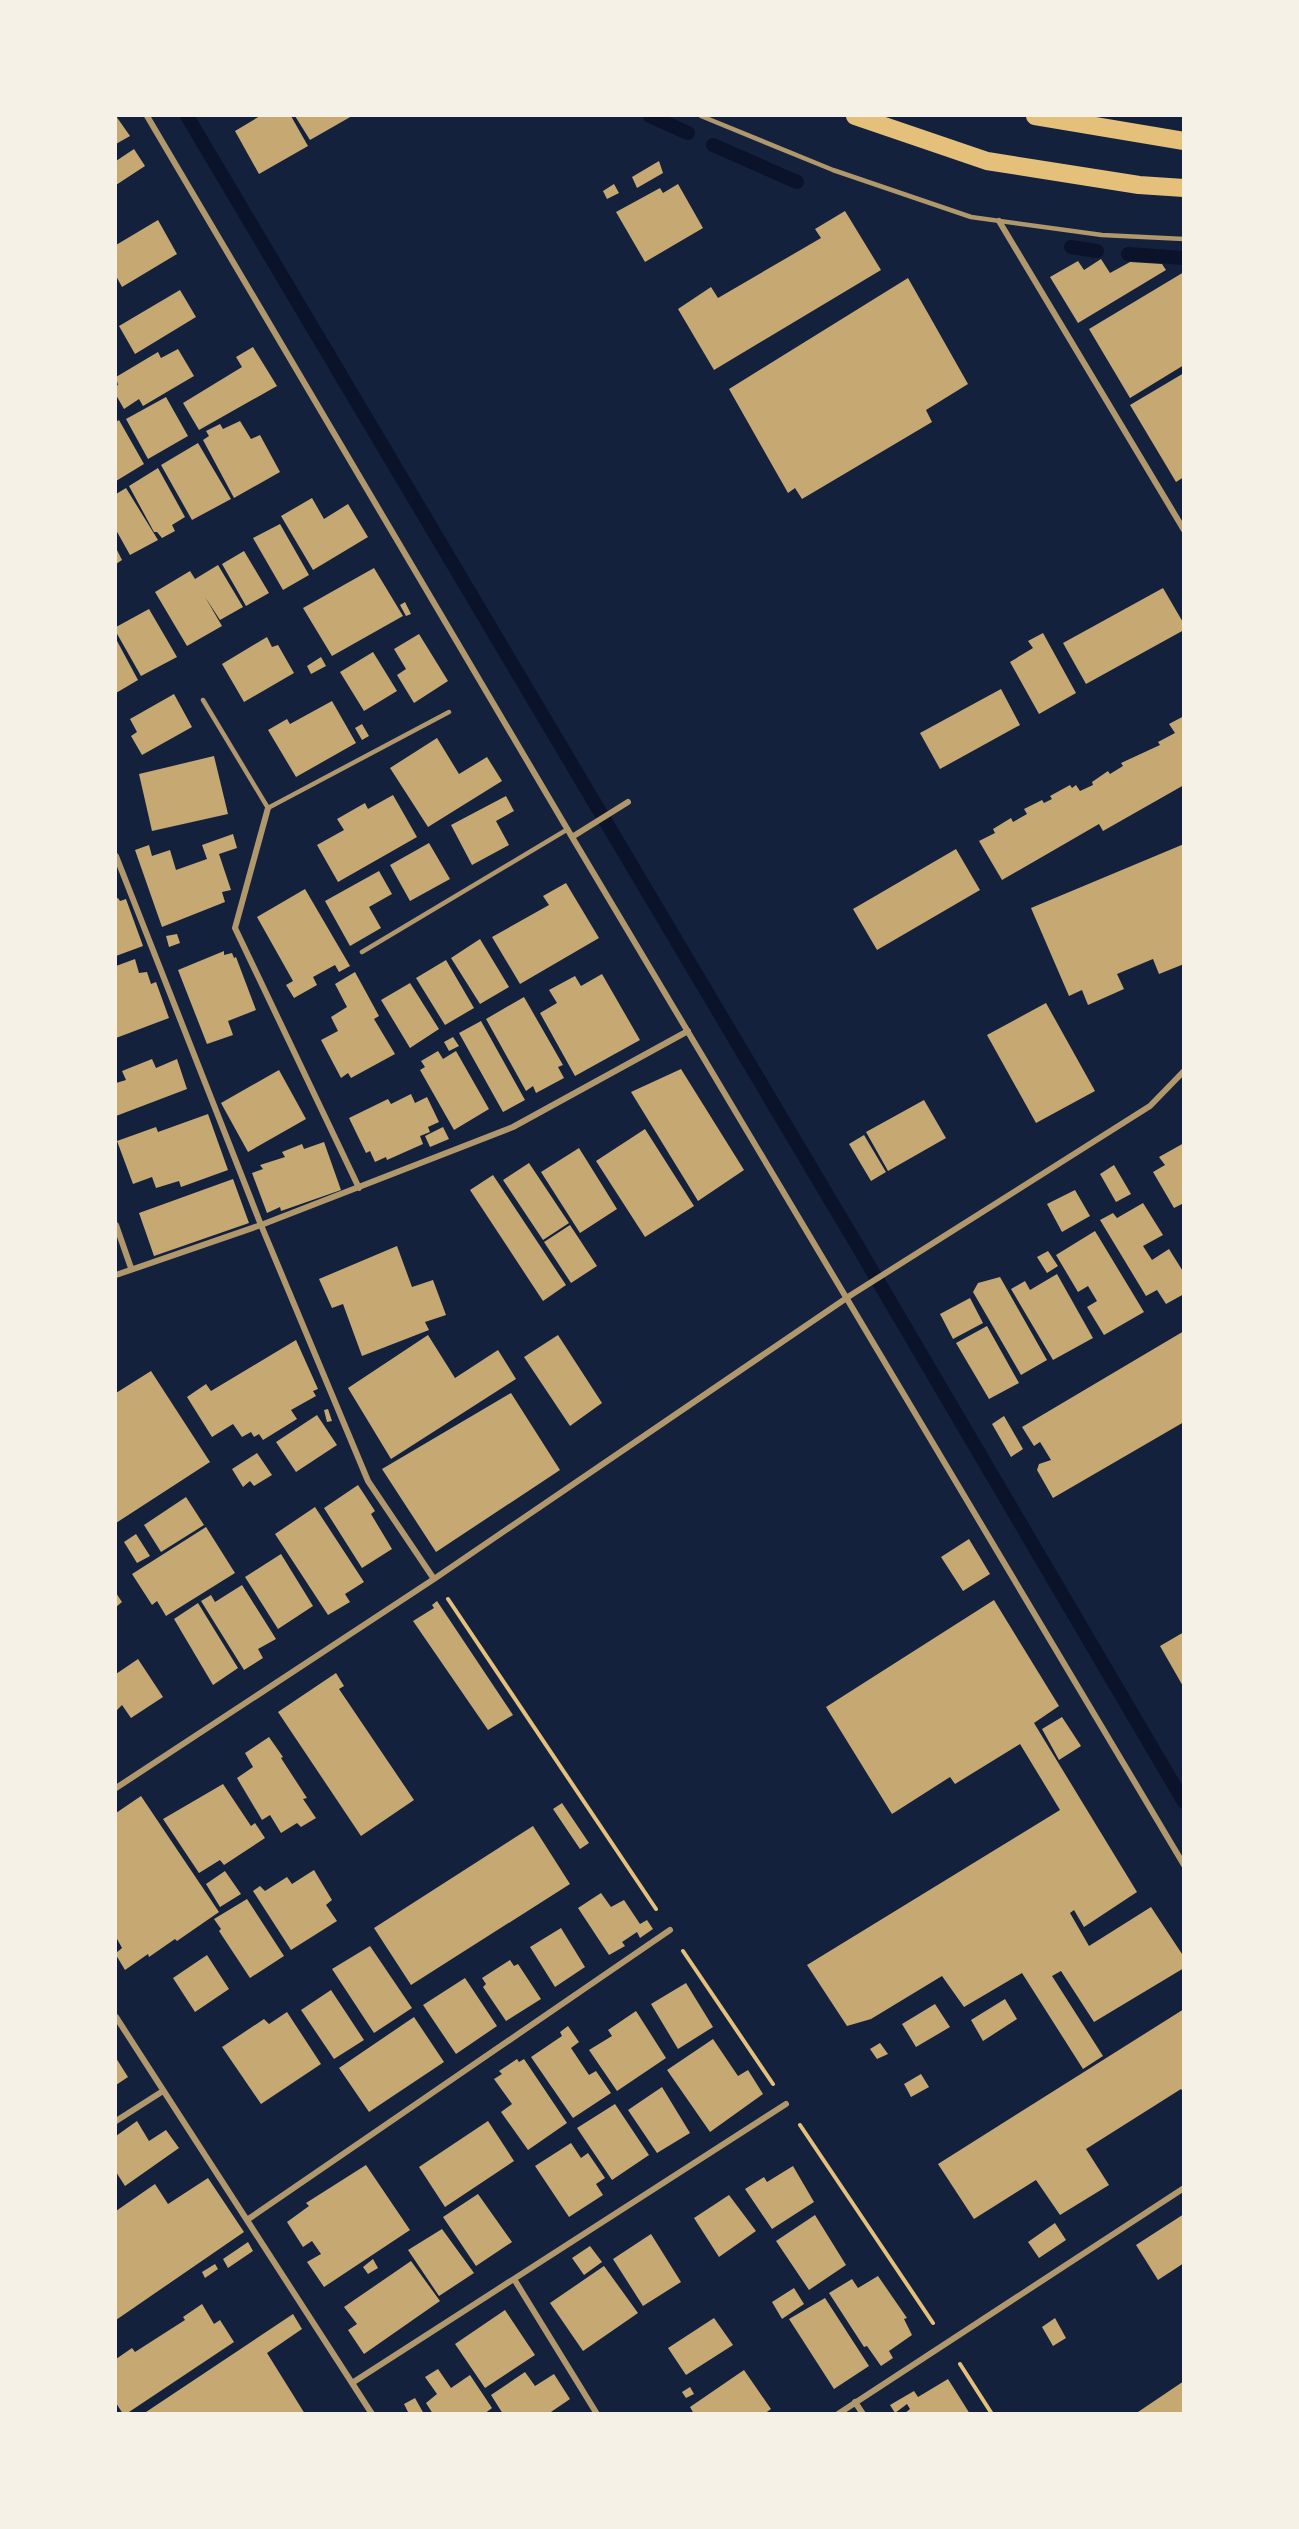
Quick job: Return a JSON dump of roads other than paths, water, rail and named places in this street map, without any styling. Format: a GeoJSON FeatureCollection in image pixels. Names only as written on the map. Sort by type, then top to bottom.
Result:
{"type":"FeatureCollection","features":[{"type":"Feature","properties":{"kind":"highway"},"geometry":{"type":"LineString","coordinates":[[855,116],[987,161],[1139,185],[1184,188]]}},
{"type":"Feature","properties":{"kind":"highway"},"geometry":{"type":"LineString","coordinates":[[1035,116],[1184,141]]}},
{"type":"Feature","properties":{"kind":"street"},"geometry":{"type":"LineString","coordinates":[[147,116],[688,1032],[850,1296],[1184,1865]]}},
{"type":"Feature","properties":{"kind":"street"},"geometry":{"type":"LineString","coordinates":[[999,221],[1184,530]]}},
{"type":"Feature","properties":{"kind":"street"},"geometry":{"type":"LineString","coordinates":[[572,837],[628,802]]}},
{"type":"Feature","properties":{"kind":"street"},"geometry":{"type":"LineString","coordinates":[[268,808],[235,928],[359,1188]]}},
{"type":"Feature","properties":{"kind":"street"},"geometry":{"type":"LineString","coordinates":[[116,856],[261,1225],[368,1481],[434,1579]]}},
{"type":"Feature","properties":{"kind":"street"},"geometry":{"type":"LineString","coordinates":[[116,1275],[261,1225],[513,1127],[688,1032]]}},
{"type":"Feature","properties":{"kind":"street"},"geometry":{"type":"LineString","coordinates":[[116,1788],[434,1579],[850,1296],[1150,1106],[1184,1071]]}},
{"type":"Feature","properties":{"kind":"street"},"geometry":{"type":"LineString","coordinates":[[116,1225],[131,1268]]}},
{"type":"Feature","properties":{"kind":"street"},"geometry":{"type":"LineString","coordinates":[[247,2220],[670,1930]]}},
{"type":"Feature","properties":{"kind":"street"},"geometry":{"type":"LineString","coordinates":[[116,2017],[372,2414]]}},
{"type":"Feature","properties":{"kind":"street"},"geometry":{"type":"LineString","coordinates":[[116,2121],[163,2091]]}},
{"type":"Feature","properties":{"kind":"street"},"geometry":{"type":"LineString","coordinates":[[352,2383],[786,2104]]}},
{"type":"Feature","properties":{"kind":"street"},"geometry":{"type":"LineString","coordinates":[[838,2414],[1184,2188]]}},
{"type":"Feature","properties":{"kind":"street"},"geometry":{"type":"LineString","coordinates":[[514,2279],[597,2414]]}},
{"type":"Feature","properties":{"kind":"street"},"geometry":{"type":"LineString","coordinates":[[855,2402],[863,2414]]}},
{"type":"Feature","properties":{"kind":"lane"},"geometry":{"type":"LineString","coordinates":[[701,116],[833,170],[970,217],[1102,235],[1184,239]]}},
{"type":"Feature","properties":{"kind":"lane"},"geometry":{"type":"LineString","coordinates":[[203,700],[268,808],[450,712]]}},
{"type":"Feature","properties":{"kind":"lane"},"geometry":{"type":"LineString","coordinates":[[362,952],[568,829]]}},
{"type":"Feature","properties":{"kind":"waterway"},"geometry":{"type":"LineString","coordinates":[[187,116],[857,1245],[1184,1802]]}},
{"type":"Feature","properties":{"kind":"waterway"},"geometry":{"type":"LineString","coordinates":[[650,116],[688,133]]}},
{"type":"Feature","properties":{"kind":"waterway"},"geometry":{"type":"LineString","coordinates":[[713,145],[797,182]]}},
{"type":"Feature","properties":{"kind":"waterway"},"geometry":{"type":"LineString","coordinates":[[1071,247],[1097,251]]}},
{"type":"Feature","properties":{"kind":"waterway"},"geometry":{"type":"LineString","coordinates":[[1128,254],[1184,258]]}}]}
